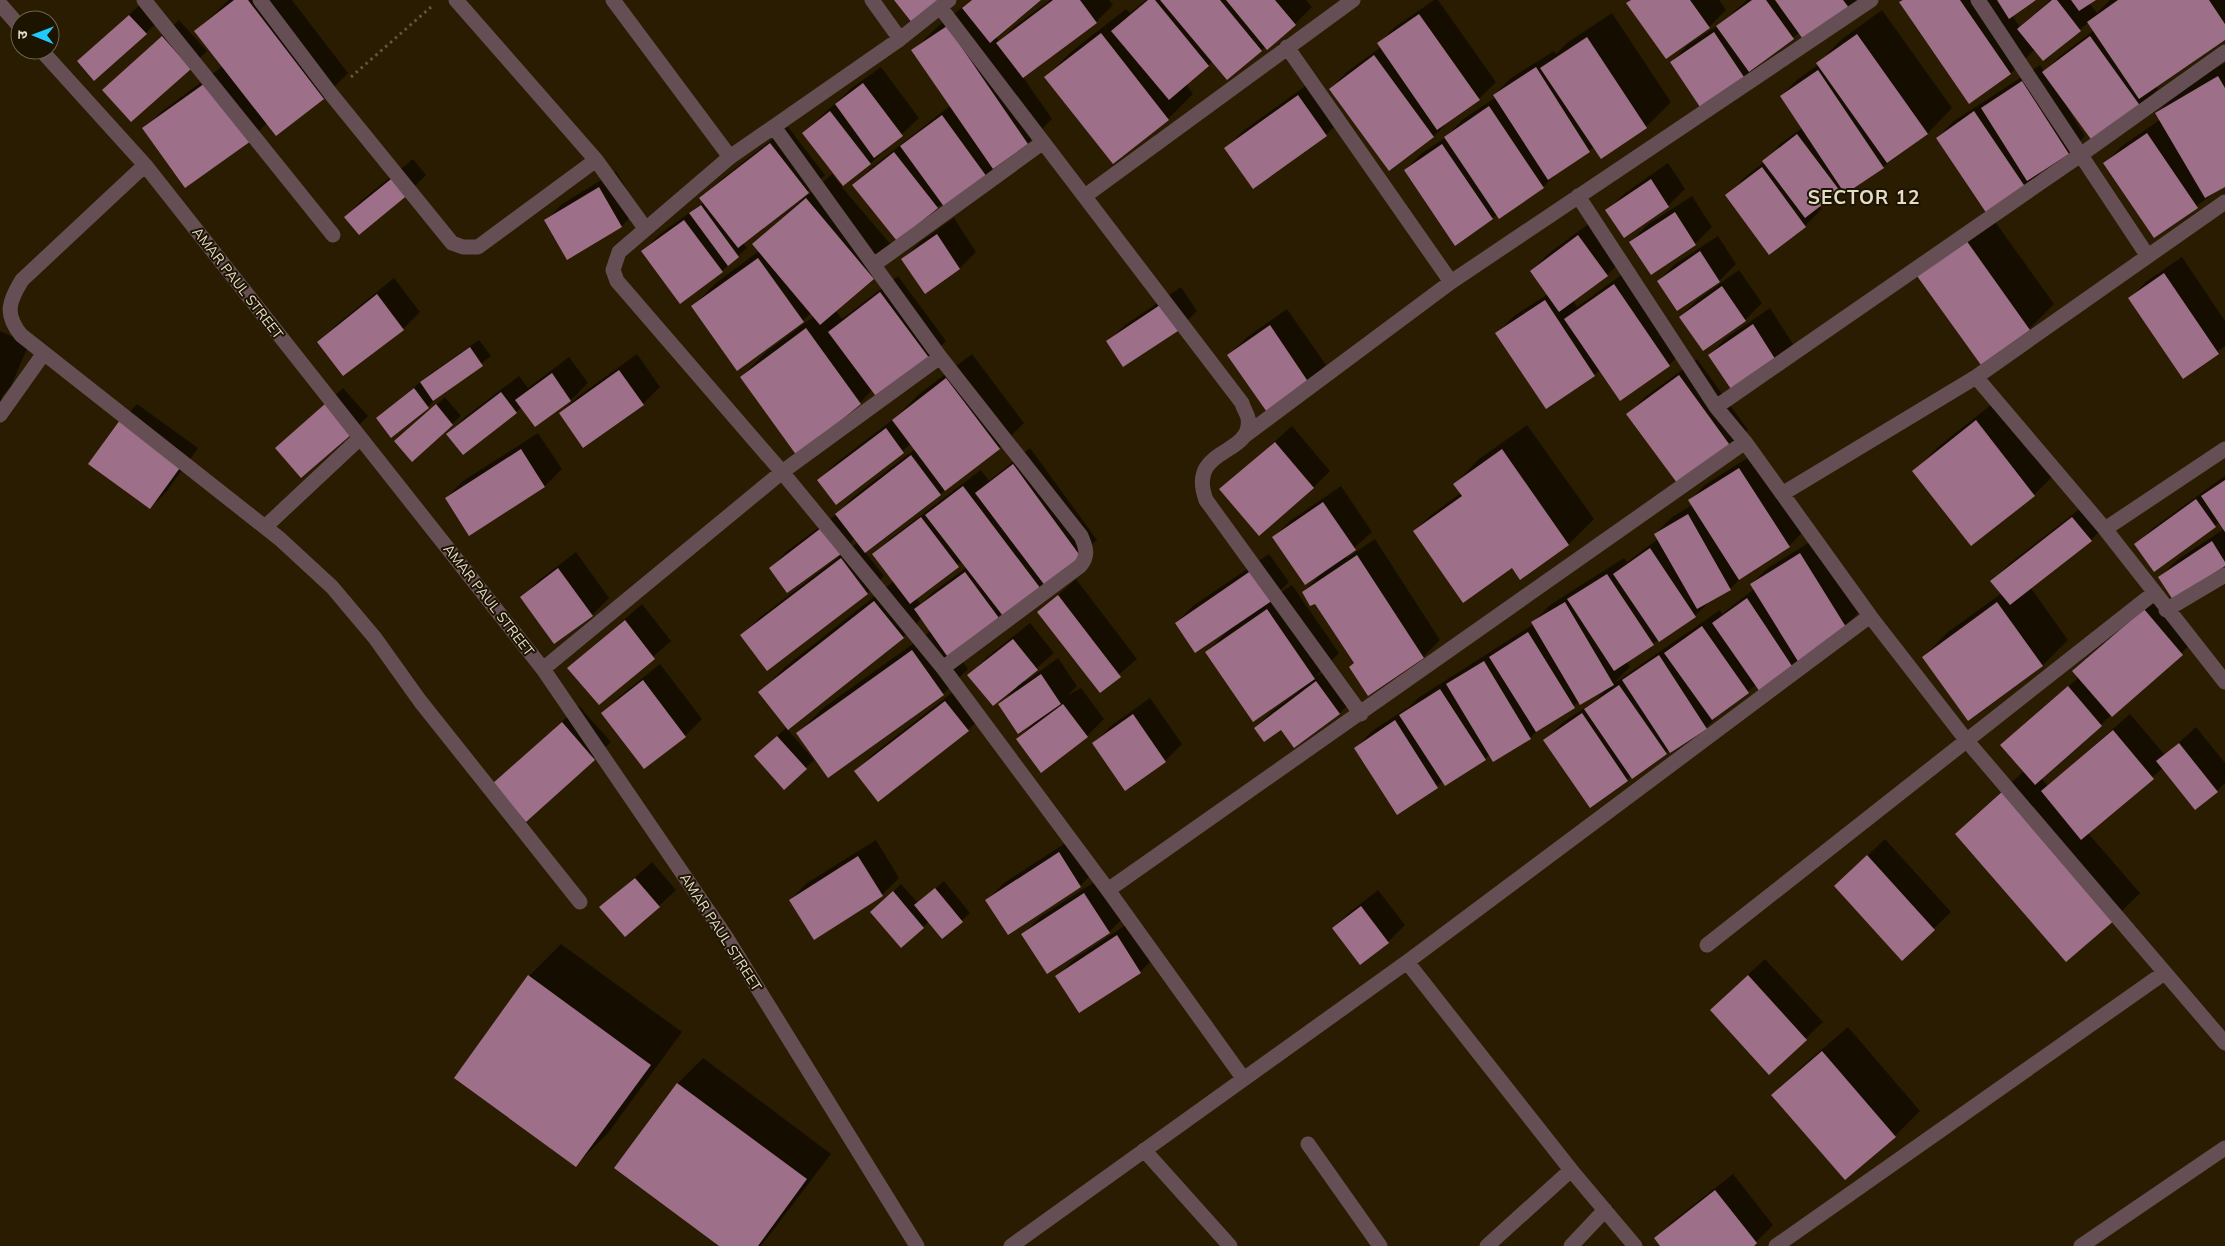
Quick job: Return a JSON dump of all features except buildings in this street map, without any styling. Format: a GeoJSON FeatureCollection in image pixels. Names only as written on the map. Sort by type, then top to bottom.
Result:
{"type":"FeatureCollection","features":[{"type":"Feature","properties":{"kind":"street"},"geometry":{"type":"LineString","coordinates":[[144,0],[333,235]]}},
{"type":"Feature","properties":{"kind":"street"},"geometry":{"type":"LineString","coordinates":[[260,0],[331,94],[452,243],[463,247],[478,247],[596,160]]}},
{"type":"Feature","properties":{"kind":"street"},"geometry":{"type":"LineString","coordinates":[[456,0],[596,160],[645,228]]}},
{"type":"Feature","properties":{"kind":"street"},"geometry":{"type":"LineString","coordinates":[[613,0],[730,157]]}},
{"type":"Feature","properties":{"kind":"street"},"geometry":{"type":"LineString","coordinates":[[872,0],[900,39]]}},
{"type":"Feature","properties":{"kind":"street"},"geometry":{"type":"LineString","coordinates":[[1085,196],[1286,47],[1353,0]]}},
{"type":"Feature","properties":{"kind":"street"},"geometry":{"type":"LineString","coordinates":[[1361,714],[1206,500],[1202,488],[1202,474],[1205,466],[1451,282],[1872,0]]}},
{"type":"Feature","properties":{"kind":"street"},"geometry":{"type":"LineString","coordinates":[[1978,0],[2079,156],[2147,255]]}},
{"type":"Feature","properties":{"kind":"street"},"geometry":{"type":"LineString","coordinates":[[0,4],[10,16]]}},
{"type":"Feature","properties":{"kind":"street"},"geometry":{"type":"LineString","coordinates":[[1243,437],[1247,429],[1248,418],[1242,403],[1042,142],[945,4],[900,39],[730,157],[619,252],[613,270],[617,281],[782,472],[943,668],[1108,890],[1243,1078]]}},
{"type":"Feature","properties":{"kind":"street"},"geometry":{"type":"LineString","coordinates":[[1286,47],[1451,282]]}},
{"type":"Feature","properties":{"kind":"street"},"geometry":{"type":"LineString","coordinates":[[1716,407],[2079,156],[2225,52]]}},
{"type":"Feature","properties":{"kind":"street","name":"AMAR PAUL STREET"},"geometry":{"type":"LineString","coordinates":[[50,60],[145,165],[543,669],[726,937],[917,1246]]}},
{"type":"Feature","properties":{"kind":"street"},"geometry":{"type":"LineString","coordinates":[[774,126],[940,357],[1081,536],[1086,553],[1080,566],[943,668]]}},
{"type":"Feature","properties":{"kind":"street"},"geometry":{"type":"LineString","coordinates":[[875,264],[1042,142]]}},
{"type":"Feature","properties":{"kind":"street"},"geometry":{"type":"LineString","coordinates":[[145,165],[22,280],[12,297],[10,312],[13,324],[21,335],[265,527],[332,587],[375,638],[420,701],[580,902]]}},
{"type":"Feature","properties":{"kind":"street"},"geometry":{"type":"LineString","coordinates":[[1578,196],[1716,407],[1745,442],[1870,616],[1967,741],[2225,1043]]}},
{"type":"Feature","properties":{"kind":"street"},"geometry":{"type":"LineString","coordinates":[[1782,494],[1976,376],[2225,202]]}},
{"type":"Feature","properties":{"kind":"street"},"geometry":{"type":"LineString","coordinates":[[0,415],[44,352]]}},
{"type":"Feature","properties":{"kind":"street"},"geometry":{"type":"LineString","coordinates":[[543,669],[782,472],[940,357]]}},
{"type":"Feature","properties":{"kind":"street"},"geometry":{"type":"LineString","coordinates":[[1976,376],[2105,529],[2166,610],[2225,682]]}},
{"type":"Feature","properties":{"kind":"street"},"geometry":{"type":"LineString","coordinates":[[265,527],[360,438]]}},
{"type":"Feature","properties":{"kind":"street"},"geometry":{"type":"LineString","coordinates":[[1108,890],[1361,714],[1745,442]]}},
{"type":"Feature","properties":{"kind":"street"},"geometry":{"type":"LineString","coordinates":[[2105,529],[2225,449]]}},
{"type":"Feature","properties":{"kind":"street"},"geometry":{"type":"LineString","coordinates":[[2166,610],[2225,575]]}},
{"type":"Feature","properties":{"kind":"street"},"geometry":{"type":"LineString","coordinates":[[1707,945],[2154,594]]}},
{"type":"Feature","properties":{"kind":"street"},"geometry":{"type":"LineString","coordinates":[[1011,1246],[1407,962],[1870,616]]}},
{"type":"Feature","properties":{"kind":"street"},"geometry":{"type":"LineString","coordinates":[[1407,962],[1571,1170],[1635,1246]]}},
{"type":"Feature","properties":{"kind":"street"},"geometry":{"type":"LineString","coordinates":[[1776,1246],[2164,973]]}},
{"type":"Feature","properties":{"kind":"street"},"geometry":{"type":"LineString","coordinates":[[1308,1144],[1380,1246]]}},
{"type":"Feature","properties":{"kind":"street"},"geometry":{"type":"LineString","coordinates":[[2081,1246],[2225,1148]]}},
{"type":"Feature","properties":{"kind":"street"},"geometry":{"type":"LineString","coordinates":[[1144,1150],[1230,1246]]}},
{"type":"Feature","properties":{"kind":"street"},"geometry":{"type":"LineString","coordinates":[[1487,1246],[1571,1170]]}},
{"type":"Feature","properties":{"kind":"street"},"geometry":{"type":"LineString","coordinates":[[1571,1246],[1605,1210]]}},
{"type":"Feature","properties":{"kind":"path"},"geometry":{"type":"LineString","coordinates":[[331,94],[438,2]]}},
{"type":"Feature","properties":{"kind":"district","name":"SECTOR 12"},"geometry":{"type":"Point","coordinates":[1864,197]}}]}
